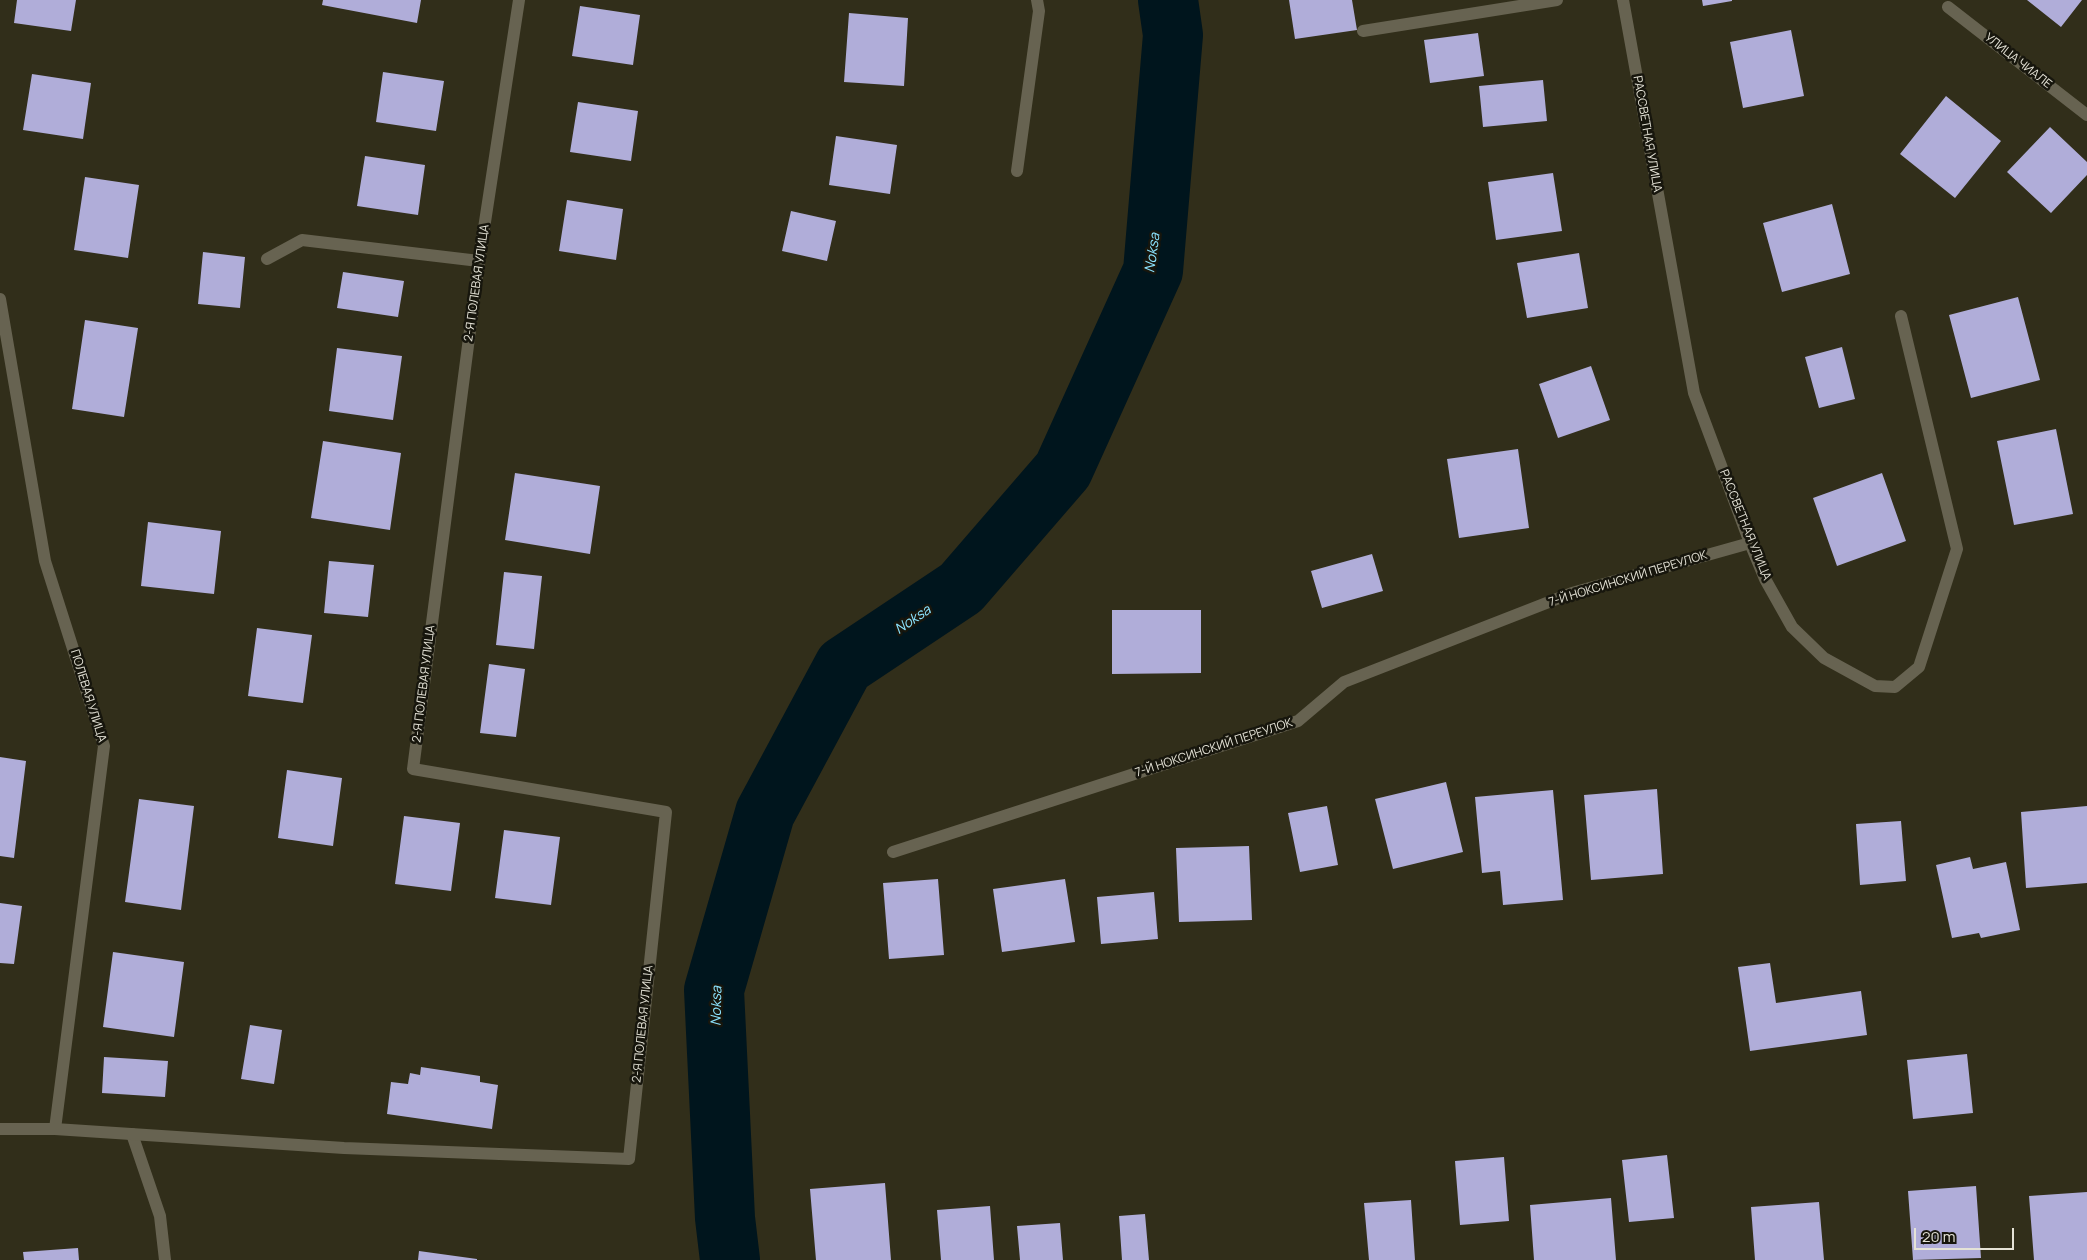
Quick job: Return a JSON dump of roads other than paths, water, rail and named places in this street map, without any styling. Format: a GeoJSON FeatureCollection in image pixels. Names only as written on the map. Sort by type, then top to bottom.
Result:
{"type":"FeatureCollection","features":[{"type":"Feature","properties":{"kind":"street","name":"2-Я ПОЛЕВАЯ УЛИЦА"},"geometry":{"type":"LineString","coordinates":[[132,1134],[344,1148],[628,1160],[666,812],[413,769],[479,261],[520,0]]}},
{"type":"Feature","properties":{"kind":"street"},"geometry":{"type":"LineString","coordinates":[[1017,171],[1039,11],[1037,0]]}},
{"type":"Feature","properties":{"kind":"street"},"geometry":{"type":"LineString","coordinates":[[1363,31],[1557,0]]}},
{"type":"Feature","properties":{"kind":"street","name":"РАССВЕТНАЯ УЛИЦА"},"geometry":{"type":"LineString","coordinates":[[1623,0],[1694,393],[1750,542],[1765,579],[1792,627],[1824,658],[1875,686],[1895,687],[1919,667],[1957,549],[1901,316]]}},
{"type":"Feature","properties":{"kind":"street","name":"УЛИЦА ЧИАЛЕ"},"geometry":{"type":"LineString","coordinates":[[1948,8],[2087,115]]}},
{"type":"Feature","properties":{"kind":"street"},"geometry":{"type":"LineString","coordinates":[[267,259],[302,240],[479,261]]}},
{"type":"Feature","properties":{"kind":"street","name":"ПОЛЕВАЯ УЛИЦА"},"geometry":{"type":"LineString","coordinates":[[0,299],[46,561],[104,746],[54,1129]]}},
{"type":"Feature","properties":{"kind":"street","name":"7-Й НОКСИНСКИЙ ПЕРЕУЛОК"},"geometry":{"type":"LineString","coordinates":[[894,852],[1298,721],[1344,682],[1572,593],[1750,542]]}},
{"type":"Feature","properties":{"kind":"street"},"geometry":{"type":"LineString","coordinates":[[0,1129],[54,1129],[132,1134],[160,1216],[165,1260]]}},
{"type":"Feature","properties":{"kind":"waterway","name":"Noksa"},"geometry":{"type":"LineString","coordinates":[[730,1260],[725,1218],[714,990],[765,813],[844,666],[961,588],[1063,470],[1153,271],[1173,35],[1168,0]]}}]}
